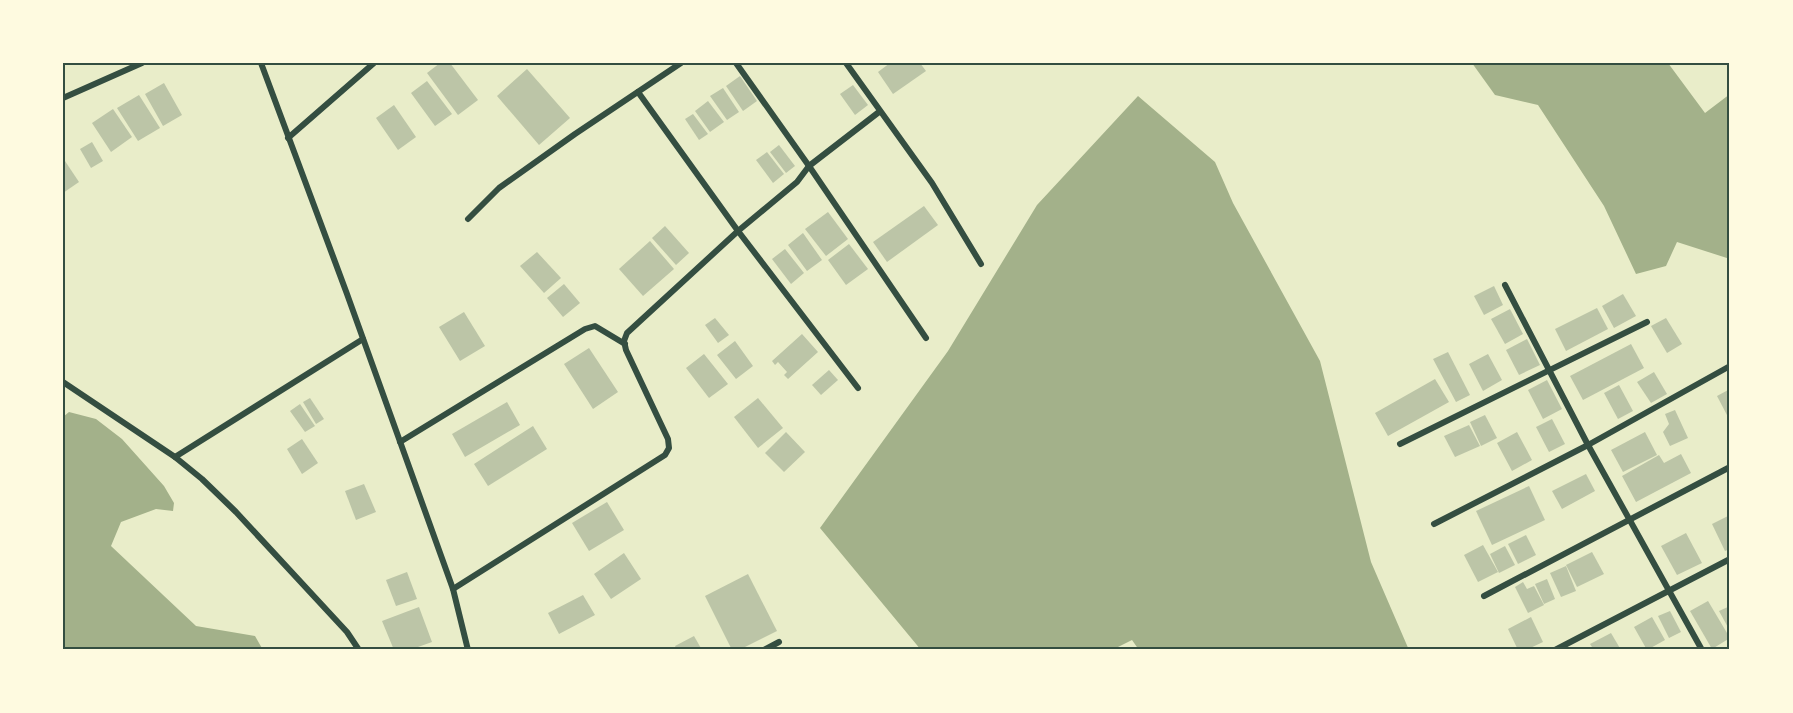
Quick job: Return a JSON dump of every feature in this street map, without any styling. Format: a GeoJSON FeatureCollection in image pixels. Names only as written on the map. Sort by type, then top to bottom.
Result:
{"type":"FeatureCollection","features":[{"type":"Feature","properties":{"kind":"street"},"geometry":{"type":"LineString","coordinates":[[63,98],[142,63]]}},
{"type":"Feature","properties":{"kind":"street"},"geometry":{"type":"LineString","coordinates":[[261,63],[453,589],[468,650]]}},
{"type":"Feature","properties":{"kind":"street"},"geometry":{"type":"LineString","coordinates":[[288,138],[374,63]]}},
{"type":"Feature","properties":{"kind":"street"},"geometry":{"type":"LineString","coordinates":[[468,219],[499,188],[681,63]]}},
{"type":"Feature","properties":{"kind":"street"},"geometry":{"type":"LineString","coordinates":[[736,63],[926,338]]}},
{"type":"Feature","properties":{"kind":"street"},"geometry":{"type":"LineString","coordinates":[[846,63],[932,183],[981,264]]}},
{"type":"Feature","properties":{"kind":"street"},"geometry":{"type":"LineString","coordinates":[[638,92],[738,231],[858,388]]}},
{"type":"Feature","properties":{"kind":"street"},"geometry":{"type":"LineString","coordinates":[[453,589],[665,455],[669,448],[668,439],[625,344],[627,333],[738,231],[797,182],[809,166],[879,111]]}},
{"type":"Feature","properties":{"kind":"street"},"geometry":{"type":"LineString","coordinates":[[1505,285],[1588,445],[1702,650]]}},
{"type":"Feature","properties":{"kind":"street"},"geometry":{"type":"LineString","coordinates":[[1400,444],[1647,322]]}},
{"type":"Feature","properties":{"kind":"street"},"geometry":{"type":"LineString","coordinates":[[400,442],[585,329],[595,326],[625,344]]}},
{"type":"Feature","properties":{"kind":"street"},"geometry":{"type":"LineString","coordinates":[[176,457],[363,339]]}},
{"type":"Feature","properties":{"kind":"street"},"geometry":{"type":"LineString","coordinates":[[1434,524],[1588,445],[1730,366]]}},
{"type":"Feature","properties":{"kind":"street"},"geometry":{"type":"LineString","coordinates":[[63,382],[176,457],[236,512],[347,632],[359,650]]}},
{"type":"Feature","properties":{"kind":"street"},"geometry":{"type":"LineString","coordinates":[[1484,596],[1730,467]]}},
{"type":"Feature","properties":{"kind":"street"},"geometry":{"type":"LineString","coordinates":[[1555,650],[1730,559]]}},
{"type":"Feature","properties":{"kind":"street"},"geometry":{"type":"LineString","coordinates":[[764,650],[779,642]]}},
{"type":"Feature","properties":{"kind":"shaded area"},"geometry":{"type":"Polygon","coordinates":[[[1472,63],[1668,63],[1705,113],[1730,94],[1730,259],[1677,242],[1666,266],[1636,274],[1604,206],[1538,105],[1495,95],[1472,63]]]}},
{"type":"Feature","properties":{"kind":"shaded area"},"geometry":{"type":"Polygon","coordinates":[[[1138,96],[1215,162],[1233,203],[1320,361],[1371,562],[1409,650],[1139,650],[1132,640],[1112,650],[921,650],[820,528],[948,351],[1037,205],[1138,96]]]}},
{"type":"Feature","properties":{"kind":"shaded area"},"geometry":{"type":"Polygon","coordinates":[[[69,412],[96,419],[122,439],[164,486],[174,503],[173,511],[156,509],[121,522],[111,546],[196,626],[255,636],[263,650],[63,650],[63,417],[69,412]]]}},
{"type":"Feature","properties":{"kind":"building"},"geometry":{"type":"Polygon","coordinates":[[[440,63],[450,63],[478,100],[458,115],[427,73],[440,63]]]}},
{"type":"Feature","properties":{"kind":"building"},"geometry":{"type":"Polygon","coordinates":[[[890,63],[920,63],[926,71],[893,94],[878,72],[890,63]]]}},
{"type":"Feature","properties":{"kind":"building"},"geometry":{"type":"Polygon","coordinates":[[[527,69],[570,118],[539,145],[497,96],[527,69]]]}},
{"type":"Feature","properties":{"kind":"building"},"geometry":{"type":"Polygon","coordinates":[[[740,76],[757,101],[743,111],[726,86],[740,76]]]}},
{"type":"Feature","properties":{"kind":"building"},"geometry":{"type":"Polygon","coordinates":[[[427,81],[452,114],[435,126],[411,93],[427,81]]]}},
{"type":"Feature","properties":{"kind":"building"},"geometry":{"type":"Polygon","coordinates":[[[164,83],[182,115],[163,126],[145,94],[164,83]]]}},
{"type":"Feature","properties":{"kind":"building"},"geometry":{"type":"Polygon","coordinates":[[[853,85],[868,105],[855,115],[840,94],[853,85]]]}},
{"type":"Feature","properties":{"kind":"building"},"geometry":{"type":"Polygon","coordinates":[[[723,88],[739,112],[727,120],[710,96],[723,88]]]}},
{"type":"Feature","properties":{"kind":"building"},"geometry":{"type":"Polygon","coordinates":[[[139,95],[160,128],[138,141],[117,108],[139,95]]]}},
{"type":"Feature","properties":{"kind":"building"},"geometry":{"type":"Polygon","coordinates":[[[708,101],[724,122],[710,132],[695,111],[708,101]]]}},
{"type":"Feature","properties":{"kind":"building"},"geometry":{"type":"Polygon","coordinates":[[[394,105],[416,137],[398,150],[376,118],[394,105]]]}},
{"type":"Feature","properties":{"kind":"building"},"geometry":{"type":"Polygon","coordinates":[[[113,109],[132,137],[111,152],[92,123],[113,109]]]}},
{"type":"Feature","properties":{"kind":"building"},"geometry":{"type":"Polygon","coordinates":[[[693,114],[708,134],[699,140],[685,119],[693,114]]]}},
{"type":"Feature","properties":{"kind":"building"},"geometry":{"type":"Polygon","coordinates":[[[92,142],[103,161],[91,168],[80,149],[92,142]]]}},
{"type":"Feature","properties":{"kind":"building"},"geometry":{"type":"Polygon","coordinates":[[[779,145],[795,166],[786,173],[770,152],[779,145]]]}},
{"type":"Feature","properties":{"kind":"building"},"geometry":{"type":"Polygon","coordinates":[[[767,152],[784,174],[773,183],[756,160],[767,152]]]}},
{"type":"Feature","properties":{"kind":"building"},"geometry":{"type":"Polygon","coordinates":[[[63,158],[79,182],[63,193],[63,158]]]}},
{"type":"Feature","properties":{"kind":"building"},"geometry":{"type":"Polygon","coordinates":[[[924,206],[938,225],[887,262],[873,242],[924,206]]]}},
{"type":"Feature","properties":{"kind":"building"},"geometry":{"type":"Polygon","coordinates":[[[828,212],[848,239],[826,256],[805,229],[828,212]]]}},
{"type":"Feature","properties":{"kind":"building"},"geometry":{"type":"Polygon","coordinates":[[[665,226],[689,253],[676,265],[652,238],[665,226]]]}},
{"type":"Feature","properties":{"kind":"building"},"geometry":{"type":"Polygon","coordinates":[[[803,233],[822,260],[807,271],[788,245],[803,233]]]}},
{"type":"Feature","properties":{"kind":"building"},"geometry":{"type":"Polygon","coordinates":[[[650,241],[674,269],[643,296],[619,269],[650,241]]]}},
{"type":"Feature","properties":{"kind":"building"},"geometry":{"type":"Polygon","coordinates":[[[849,244],[868,269],[846,285],[828,260],[849,244]]]}},
{"type":"Feature","properties":{"kind":"building"},"geometry":{"type":"Polygon","coordinates":[[[785,249],[804,273],[791,284],[772,259],[785,249]]]}},
{"type":"Feature","properties":{"kind":"building"},"geometry":{"type":"Polygon","coordinates":[[[537,252],[561,278],[544,293],[520,266],[537,252]]]}},
{"type":"Feature","properties":{"kind":"building"},"geometry":{"type":"Polygon","coordinates":[[[564,284],[580,303],[563,317],[547,298],[564,284]]]}},
{"type":"Feature","properties":{"kind":"building"},"geometry":{"type":"Polygon","coordinates":[[[1494,286],[1503,305],[1484,315],[1474,296],[1494,286]]]}},
{"type":"Feature","properties":{"kind":"building"},"geometry":{"type":"Polygon","coordinates":[[[1623,294],[1636,316],[1614,328],[1602,306],[1623,294]]]}},
{"type":"Feature","properties":{"kind":"building"},"geometry":{"type":"Polygon","coordinates":[[[1597,308],[1608,329],[1566,351],[1555,329],[1597,308]]]}},
{"type":"Feature","properties":{"kind":"building"},"geometry":{"type":"Polygon","coordinates":[[[1510,309],[1523,334],[1505,344],[1491,319],[1510,309]]]}},
{"type":"Feature","properties":{"kind":"building"},"geometry":{"type":"Polygon","coordinates":[[[464,312],[485,346],[460,361],[439,327],[464,312]]]}},
{"type":"Feature","properties":{"kind":"building"},"geometry":{"type":"Polygon","coordinates":[[[715,318],[729,335],[718,343],[705,325],[715,318]]]}},
{"type":"Feature","properties":{"kind":"building"},"geometry":{"type":"Polygon","coordinates":[[[1666,318],[1682,344],[1667,353],[1651,326],[1666,318]]]}},
{"type":"Feature","properties":{"kind":"building"},"geometry":{"type":"Polygon","coordinates":[[[802,334],[818,352],[788,379],[784,375],[787,372],[778,362],[775,365],[772,361],[802,334]]]}},
{"type":"Feature","properties":{"kind":"building"},"geometry":{"type":"Polygon","coordinates":[[[1527,339],[1540,365],[1519,375],[1506,350],[1527,339]]]}},
{"type":"Feature","properties":{"kind":"building"},"geometry":{"type":"Polygon","coordinates":[[[735,341],[753,366],[736,379],[717,355],[735,341]]]}},
{"type":"Feature","properties":{"kind":"building"},"geometry":{"type":"Polygon","coordinates":[[[1631,344],[1644,368],[1583,400],[1570,376],[1631,344]]]}},
{"type":"Feature","properties":{"kind":"building"},"geometry":{"type":"Polygon","coordinates":[[[589,348],[618,392],[593,409],[564,364],[589,348]]]}},
{"type":"Feature","properties":{"kind":"building"},"geometry":{"type":"Polygon","coordinates":[[[1448,352],[1470,395],[1456,402],[1433,359],[1448,352]]]}},
{"type":"Feature","properties":{"kind":"building"},"geometry":{"type":"Polygon","coordinates":[[[704,354],[728,384],[709,398],[686,368],[704,354]]]}},
{"type":"Feature","properties":{"kind":"building"},"geometry":{"type":"Polygon","coordinates":[[[1488,354],[1502,380],[1483,391],[1469,364],[1488,354]]]}},
{"type":"Feature","properties":{"kind":"building"},"geometry":{"type":"Polygon","coordinates":[[[829,370],[838,380],[821,395],[812,385],[829,370]]]}},
{"type":"Feature","properties":{"kind":"building"},"geometry":{"type":"Polygon","coordinates":[[[1654,372],[1667,394],[1651,403],[1637,382],[1654,372]]]}},
{"type":"Feature","properties":{"kind":"building"},"geometry":{"type":"Polygon","coordinates":[[[1435,379],[1449,402],[1388,436],[1375,413],[1435,379]]]}},
{"type":"Feature","properties":{"kind":"building"},"geometry":{"type":"Polygon","coordinates":[[[1547,380],[1562,409],[1543,419],[1528,390],[1547,380]]]}},
{"type":"Feature","properties":{"kind":"building"},"geometry":{"type":"Polygon","coordinates":[[[1619,385],[1633,411],[1618,419],[1604,393],[1619,385]]]}},
{"type":"Feature","properties":{"kind":"building"},"geometry":{"type":"Polygon","coordinates":[[[1730,389],[1730,417],[1728,417],[1717,396],[1730,389]]]}},
{"type":"Feature","properties":{"kind":"building"},"geometry":{"type":"Polygon","coordinates":[[[310,398],[324,419],[316,424],[303,402],[310,398]]]}},
{"type":"Feature","properties":{"kind":"building"},"geometry":{"type":"Polygon","coordinates":[[[758,398],[783,428],[758,448],[734,417],[758,398]]]}},
{"type":"Feature","properties":{"kind":"building"},"geometry":{"type":"Polygon","coordinates":[[[507,402],[520,425],[465,457],[452,434],[507,402]]]}},
{"type":"Feature","properties":{"kind":"building"},"geometry":{"type":"Polygon","coordinates":[[[300,404],[315,426],[305,432],[290,411],[300,404]]]}},
{"type":"Feature","properties":{"kind":"building"},"geometry":{"type":"Polygon","coordinates":[[[1675,410],[1688,438],[1670,446],[1663,432],[1669,424],[1665,414],[1675,410]]]}},
{"type":"Feature","properties":{"kind":"building"},"geometry":{"type":"Polygon","coordinates":[[[1485,415],[1497,438],[1481,446],[1470,422],[1485,415]]]}},
{"type":"Feature","properties":{"kind":"building"},"geometry":{"type":"Polygon","coordinates":[[[1552,419],[1565,444],[1549,452],[1536,427],[1552,419]]]}},
{"type":"Feature","properties":{"kind":"building"},"geometry":{"type":"Polygon","coordinates":[[[1469,425],[1480,446],[1455,457],[1444,436],[1469,425]]]}},
{"type":"Feature","properties":{"kind":"building"},"geometry":{"type":"Polygon","coordinates":[[[533,426],[547,449],[488,486],[474,464],[533,426]]]}},
{"type":"Feature","properties":{"kind":"building"},"geometry":{"type":"Polygon","coordinates":[[[786,432],[805,452],[784,472],[765,453],[786,432]]]}},
{"type":"Feature","properties":{"kind":"building"},"geometry":{"type":"Polygon","coordinates":[[[1517,432],[1532,460],[1512,471],[1497,443],[1517,432]]]}},
{"type":"Feature","properties":{"kind":"building"},"geometry":{"type":"Polygon","coordinates":[[[1645,432],[1657,455],[1623,472],[1611,450],[1645,432]]]}},
{"type":"Feature","properties":{"kind":"building"},"geometry":{"type":"Polygon","coordinates":[[[302,439],[318,463],[302,474],[287,449],[302,439]]]}},
{"type":"Feature","properties":{"kind":"building"},"geometry":{"type":"Polygon","coordinates":[[[1681,454],[1691,473],[1636,502],[1622,476],[1659,455],[1664,463],[1681,454]]]}},
{"type":"Feature","properties":{"kind":"building"},"geometry":{"type":"Polygon","coordinates":[[[1586,474],[1595,491],[1562,509],[1552,491],[1586,474]]]}},
{"type":"Feature","properties":{"kind":"building"},"geometry":{"type":"Polygon","coordinates":[[[364,484],[376,512],[356,520],[345,491],[364,484]]]}},
{"type":"Feature","properties":{"kind":"building"},"geometry":{"type":"Polygon","coordinates":[[[1529,486],[1545,520],[1492,545],[1476,511],[1529,486]]]}},
{"type":"Feature","properties":{"kind":"building"},"geometry":{"type":"Polygon","coordinates":[[[607,502],[624,530],[589,551],[572,523],[607,502]]]}},
{"type":"Feature","properties":{"kind":"building"},"geometry":{"type":"Polygon","coordinates":[[[1730,515],[1730,549],[1725,551],[1712,524],[1730,515]]]}},
{"type":"Feature","properties":{"kind":"building"},"geometry":{"type":"Polygon","coordinates":[[[1686,533],[1702,563],[1677,575],[1661,546],[1686,533]]]}},
{"type":"Feature","properties":{"kind":"building"},"geometry":{"type":"Polygon","coordinates":[[[1526,535],[1536,555],[1518,564],[1508,544],[1526,535]]]}},
{"type":"Feature","properties":{"kind":"building"},"geometry":{"type":"Polygon","coordinates":[[[1483,545],[1498,572],[1478,582],[1464,555],[1483,545]]]}},
{"type":"Feature","properties":{"kind":"building"},"geometry":{"type":"Polygon","coordinates":[[[1505,546],[1515,565],[1499,573],[1490,554],[1505,546]]]}},
{"type":"Feature","properties":{"kind":"building"},"geometry":{"type":"Polygon","coordinates":[[[1592,552],[1604,574],[1577,587],[1566,565],[1592,552]]]}},
{"type":"Feature","properties":{"kind":"building"},"geometry":{"type":"Polygon","coordinates":[[[624,553],[641,579],[611,599],[594,574],[624,553]]]}},
{"type":"Feature","properties":{"kind":"building"},"geometry":{"type":"Polygon","coordinates":[[[1566,566],[1576,591],[1561,597],[1550,573],[1566,566]]]}},
{"type":"Feature","properties":{"kind":"building"},"geometry":{"type":"Polygon","coordinates":[[[407,572],[417,599],[396,606],[386,580],[407,572]]]}},
{"type":"Feature","properties":{"kind":"building"},"geometry":{"type":"Polygon","coordinates":[[[748,574],[777,631],[739,650],[732,650],[705,596],[748,574]]]}},
{"type":"Feature","properties":{"kind":"building"},"geometry":{"type":"Polygon","coordinates":[[[1547,579],[1555,599],[1544,604],[1535,584],[1547,579]]]}},
{"type":"Feature","properties":{"kind":"building"},"geometry":{"type":"Polygon","coordinates":[[[1523,582],[1527,589],[1534,586],[1544,605],[1528,613],[1515,587],[1523,582]]]}},
{"type":"Feature","properties":{"kind":"building"},"geometry":{"type":"Polygon","coordinates":[[[583,595],[595,615],[559,634],[548,613],[583,595]]]}},
{"type":"Feature","properties":{"kind":"building"},"geometry":{"type":"Polygon","coordinates":[[[1708,601],[1730,638],[1712,649],[1690,611],[1708,601]]]}},
{"type":"Feature","properties":{"kind":"building"},"geometry":{"type":"Polygon","coordinates":[[[1730,606],[1730,631],[1719,611],[1730,606]]]}},
{"type":"Feature","properties":{"kind":"building"},"geometry":{"type":"Polygon","coordinates":[[[419,607],[432,642],[418,647],[419,650],[394,650],[382,621],[419,607]]]}},
{"type":"Feature","properties":{"kind":"building"},"geometry":{"type":"Polygon","coordinates":[[[1670,611],[1681,632],[1669,638],[1658,616],[1670,611]]]}},
{"type":"Feature","properties":{"kind":"building"},"geometry":{"type":"Polygon","coordinates":[[[1531,617],[1543,642],[1526,650],[1518,650],[1508,629],[1531,617]]]}},
{"type":"Feature","properties":{"kind":"building"},"geometry":{"type":"Polygon","coordinates":[[[1652,617],[1665,640],[1647,650],[1634,627],[1652,617]]]}},
{"type":"Feature","properties":{"kind":"building"},"geometry":{"type":"Polygon","coordinates":[[[1611,633],[1621,650],[1594,650],[1590,644],[1611,633]]]}},
{"type":"Feature","properties":{"kind":"building"},"geometry":{"type":"Polygon","coordinates":[[[694,636],[702,650],[677,650],[675,646],[694,636]]]}}]}
